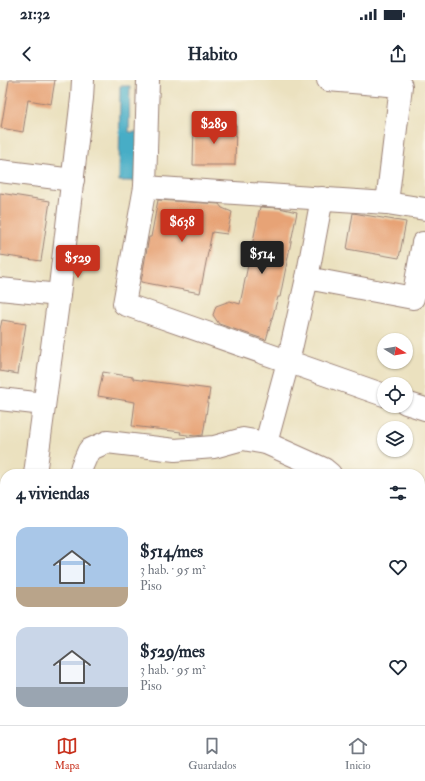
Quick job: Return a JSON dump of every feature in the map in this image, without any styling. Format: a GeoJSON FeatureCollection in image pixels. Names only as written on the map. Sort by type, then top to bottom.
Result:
{"type":"FeatureCollection","features":[{"type":"Feature","properties":{"kind":"street"},"geometry":{"type":"LineString","coordinates":[[36,469],[73,180],[83,80]]}},
{"type":"Feature","properties":{"kind":"street"},"geometry":{"type":"LineString","coordinates":[[148,80],[145,187],[124,304],[377,393]]}},
{"type":"Feature","properties":{"kind":"street"},"geometry":{"type":"LineString","coordinates":[[328,80],[401,86],[387,203]]}},
{"type":"Feature","properties":{"kind":"street"},"geometry":{"type":"LineString","coordinates":[[0,171],[73,180]]}},
{"type":"Feature","properties":{"kind":"street"},"geometry":{"type":"LineString","coordinates":[[145,187],[387,203],[425,209]]}},
{"type":"Feature","properties":{"kind":"street"},"geometry":{"type":"LineString","coordinates":[[266,443],[288,362],[307,278],[322,198]]}},
{"type":"Feature","properties":{"kind":"street"},"geometry":{"type":"LineString","coordinates":[[307,278],[413,298],[424,244],[425,216]]}},
{"type":"Feature","properties":{"kind":"street"},"geometry":{"type":"LineString","coordinates":[[0,289],[58,296]]}},
{"type":"Feature","properties":{"kind":"street"},"geometry":{"type":"LineString","coordinates":[[0,399],[44,404]]}},
{"type":"Feature","properties":{"kind":"street"},"geometry":{"type":"LineString","coordinates":[[413,405],[425,409]]}},
{"type":"Feature","properties":{"kind":"street"},"geometry":{"type":"LineString","coordinates":[[81,469],[89,450],[107,442],[175,450],[214,447],[243,439],[266,443],[324,469]]}},
{"type":"Feature","properties":{"kind":"water"},"geometry":{"type":"Polygon","coordinates":[[[120,86],[130,86],[129,132],[138,132],[137,181],[119,181],[120,86]]]}},
{"type":"Feature","properties":{"kind":"building"},"geometry":{"type":"Polygon","coordinates":[[[9,80],[55,80],[51,104],[28,100],[23,132],[1,128],[9,80]]]}},
{"type":"Feature","properties":{"kind":"building"},"geometry":{"type":"Polygon","coordinates":[[[194,125],[236,125],[235,165],[193,165],[194,125]]]}},
{"type":"Feature","properties":{"kind":"building"},"geometry":{"type":"Polygon","coordinates":[[[0,193],[50,201],[41,261],[0,255],[0,193]]]}},
{"type":"Feature","properties":{"kind":"building"},"geometry":{"type":"Polygon","coordinates":[[[158,200],[219,204],[222,208],[232,212],[227,234],[212,232],[200,293],[141,282],[149,237],[151,237],[158,200]]]}},
{"type":"Feature","properties":{"kind":"building"},"geometry":{"type":"Polygon","coordinates":[[[260,207],[279,208],[297,212],[280,297],[278,297],[266,340],[219,324],[213,315],[216,306],[230,301],[240,304],[260,207]]]}},
{"type":"Feature","properties":{"kind":"building"},"geometry":{"type":"Polygon","coordinates":[[[353,213],[406,222],[399,258],[347,249],[353,213]]]}},
{"type":"Feature","properties":{"kind":"building"},"geometry":{"type":"Polygon","coordinates":[[[2,320],[26,324],[18,374],[0,371],[0,329],[2,320]]]}},
{"type":"Feature","properties":{"kind":"building"},"geometry":{"type":"Polygon","coordinates":[[[103,372],[133,377],[133,379],[210,389],[203,435],[195,436],[180,434],[181,432],[132,426],[135,402],[98,396],[103,372]]]}}]}
